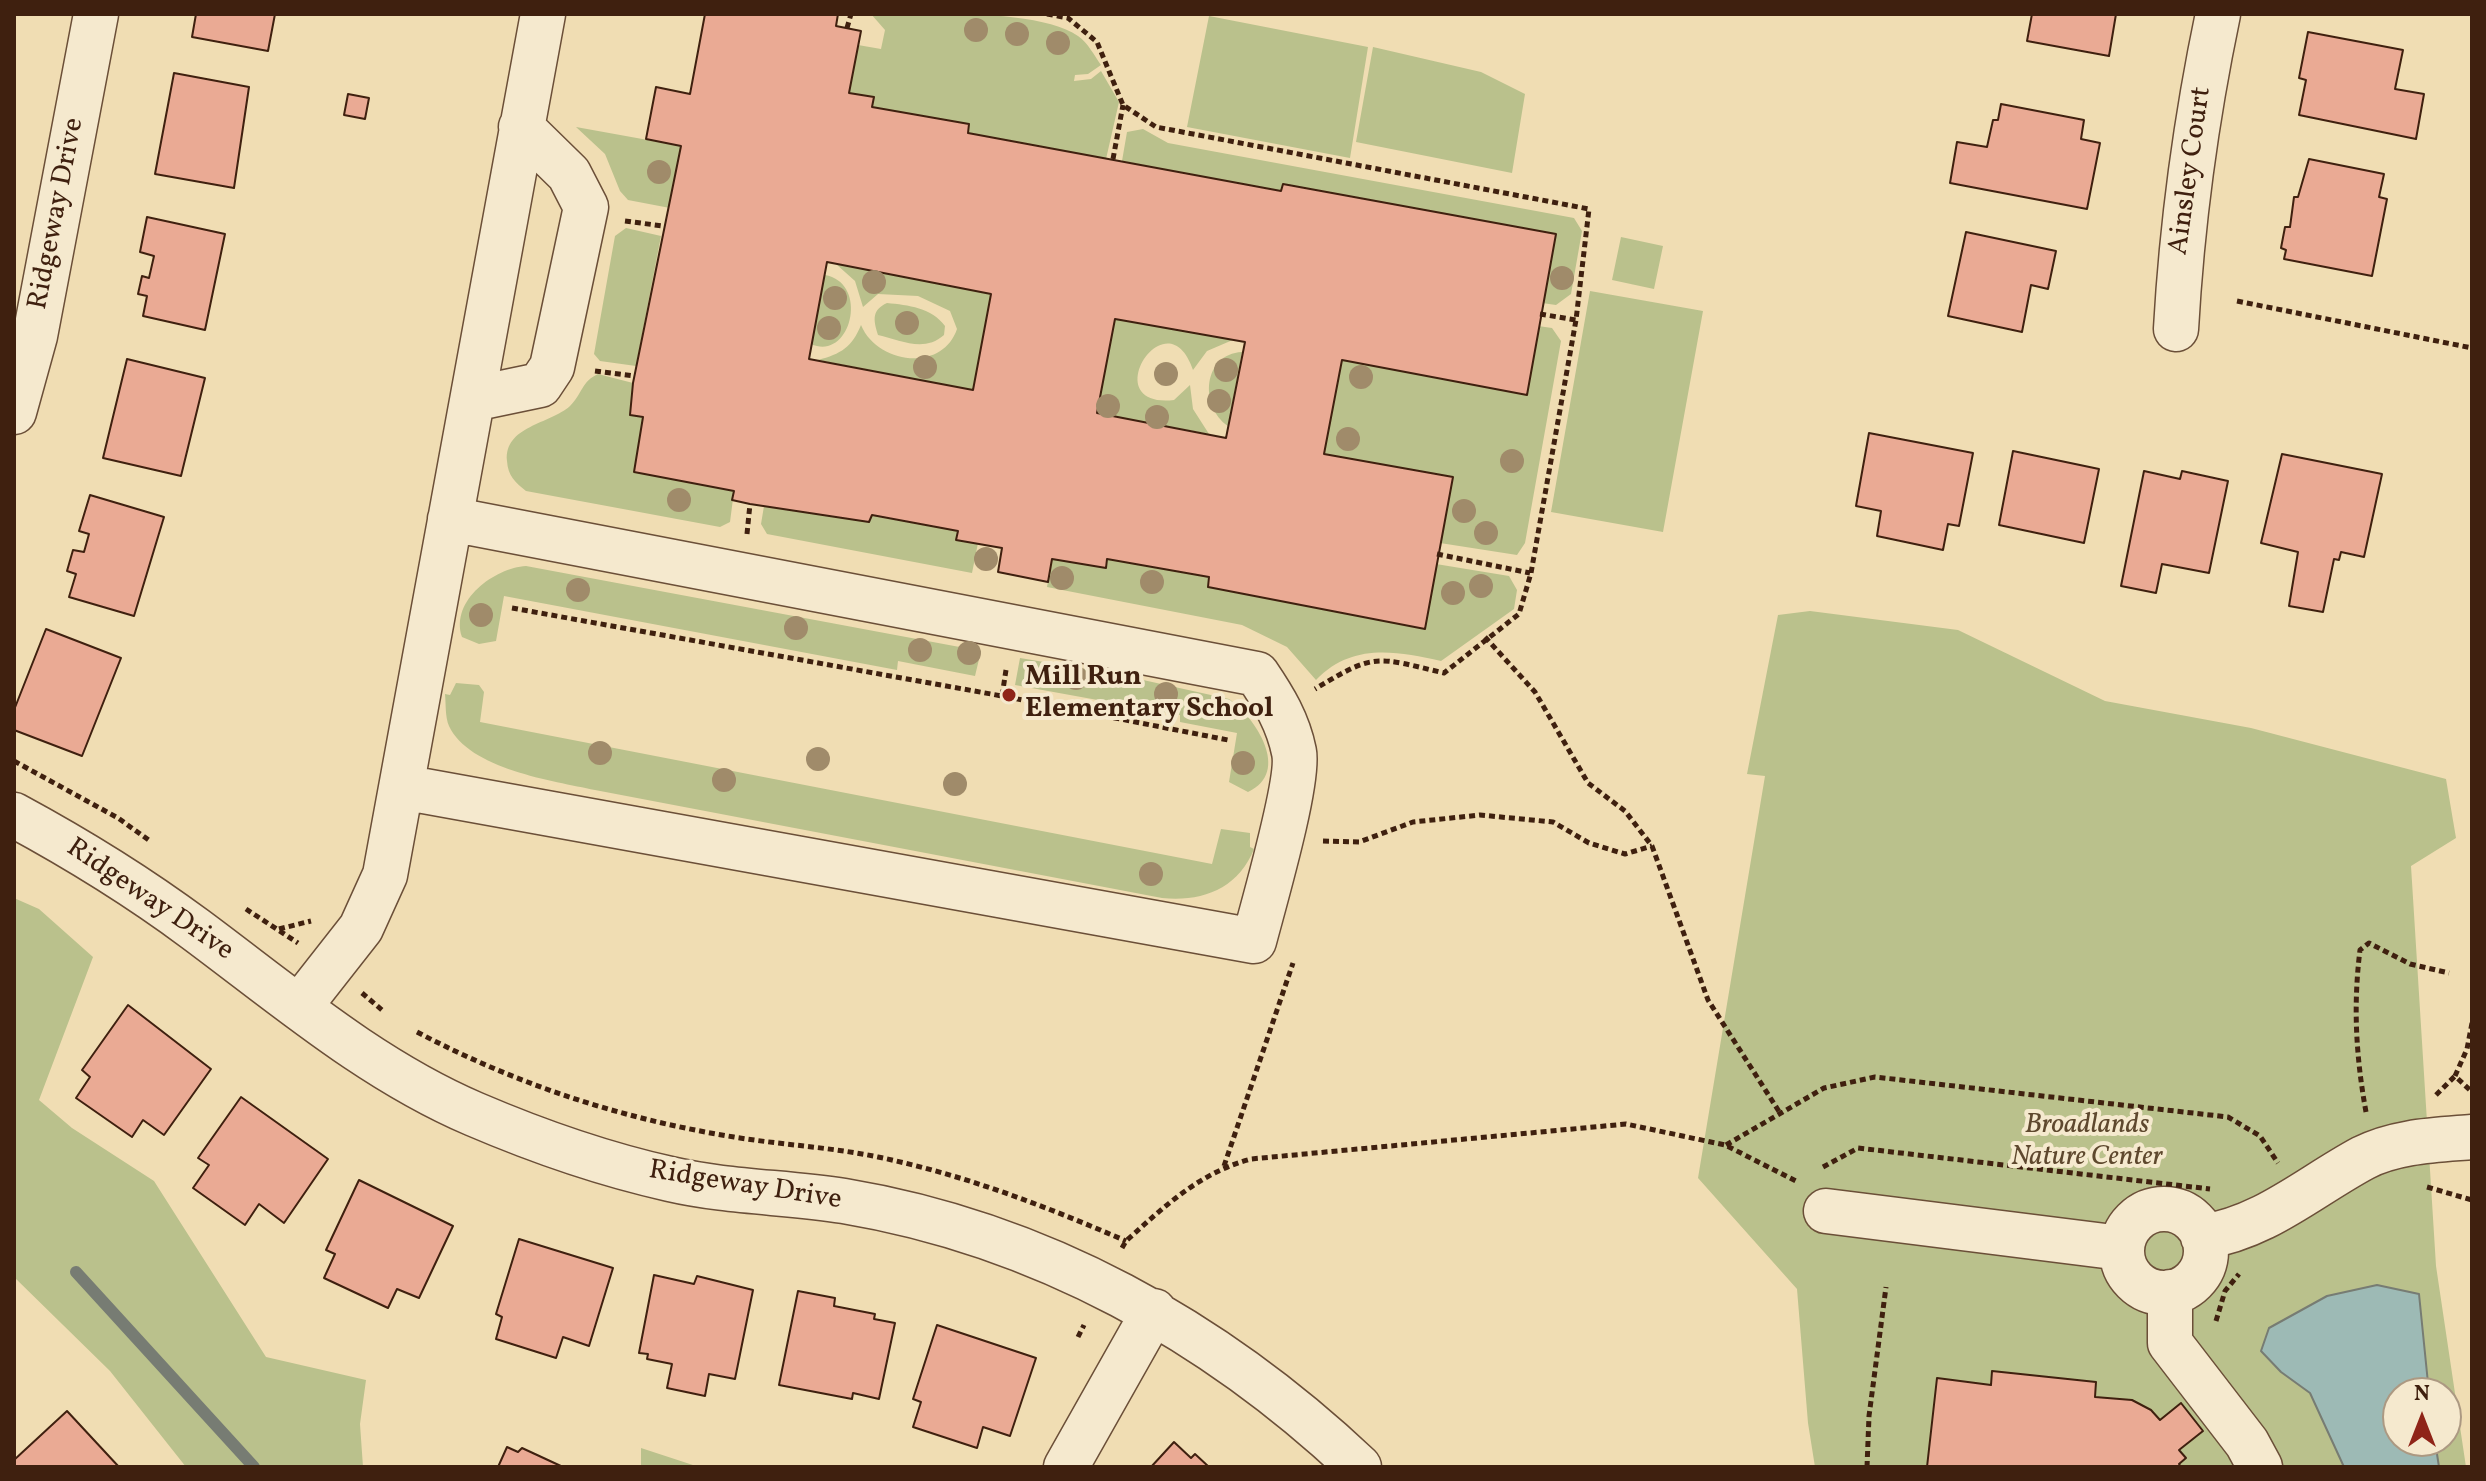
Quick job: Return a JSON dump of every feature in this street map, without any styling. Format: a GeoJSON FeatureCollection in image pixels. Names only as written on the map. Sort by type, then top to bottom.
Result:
{"type":"FeatureCollection","features":[{"type":"Feature","properties":{"kind":"street","name":"Ridgeway Drive"},"geometry":{"type":"LineString","coordinates":[[14,412],[35,336],[96,14]]}},
{"type":"Feature","properties":{"kind":"street"},"geometry":{"type":"LineString","coordinates":[[299,1007],[361,928],[385,875],[543,14]]}},
{"type":"Feature","properties":{"kind":"street","name":"Ainsley Court"},"geometry":{"type":"LineString","coordinates":[[2176,329],[2180,250],[2195,124],[2218,14]]}},
{"type":"Feature","properties":{"kind":"street"},"geometry":{"type":"LineString","coordinates":[[473,399],[540,385],[552,367],[586,207],[569,174],[521,127]]}},
{"type":"Feature","properties":{"kind":"street"},"geometry":{"type":"LineString","coordinates":[[402,787],[1254,941],[1293,768],[1295,756],[1280,709],[1257,674],[450,519]]}},
{"type":"Feature","properties":{"kind":"street","name":"Ridgeway Drive"},"geometry":{"type":"LineString","coordinates":[[14,815],[93,858],[379,1065],[469,1113],[551,1145],[671,1179],[846,1202],[950,1225],[1034,1255],[1154,1311],[1229,1358],[1305,1417],[1359,1467]]}},
{"type":"Feature","properties":{"kind":"street"},"geometry":{"type":"LineString","coordinates":[[2203,1237],[2229,1233],[2263,1220],[2366,1156],[2413,1142],[2472,1137]]}},
{"type":"Feature","properties":{"kind":"street"},"geometry":{"type":"LineString","coordinates":[[1816,1193],[2121,1248]]}},
{"type":"Feature","properties":{"kind":"street"},"geometry":{"type":"LineString","coordinates":[[2161,1209],[2184,1215],[2196,1225],[2203,1237],[2206,1252],[2202,1271],[2194,1282],[2170,1292],[2145,1290],[2133,1281],[2125,1268],[2121,1248],[2134,1221],[2161,1209]]}},
{"type":"Feature","properties":{"kind":"street"},"geometry":{"type":"LineString","coordinates":[[2170,1292],[2170,1343],[2247,1443],[2260,1467]]}},
{"type":"Feature","properties":{"kind":"street"},"geometry":{"type":"LineString","coordinates":[[1066,1467],[1154,1311]]}},
{"type":"Feature","properties":{"kind":"path"},"geometry":{"type":"LineString","coordinates":[[847,28],[851,14]]}},
{"type":"Feature","properties":{"kind":"path"},"geometry":{"type":"LineString","coordinates":[[1047,14],[1068,18],[1097,42],[1123,105],[1113,159]]}},
{"type":"Feature","properties":{"kind":"path"},"geometry":{"type":"LineString","coordinates":[[1123,105],[1156,127],[1589,209],[1576,320],[1531,573],[1519,614],[1485,637],[1444,673],[1384,659],[1359,662],[1313,690]]}},
{"type":"Feature","properties":{"kind":"path"},"geometry":{"type":"LineString","coordinates":[[612,219],[663,226]]}},
{"type":"Feature","properties":{"kind":"path"},"geometry":{"type":"LineString","coordinates":[[2237,301],[2472,348]]}},
{"type":"Feature","properties":{"kind":"path"},"geometry":{"type":"LineString","coordinates":[[1540,314],[1576,320]]}},
{"type":"Feature","properties":{"kind":"path"},"geometry":{"type":"LineString","coordinates":[[592,370],[634,376]]}},
{"type":"Feature","properties":{"kind":"path"},"geometry":{"type":"LineString","coordinates":[[747,538],[750,504]]}},
{"type":"Feature","properties":{"kind":"path"},"geometry":{"type":"LineString","coordinates":[[1437,554],[1531,573]]}},
{"type":"Feature","properties":{"kind":"path"},"geometry":{"type":"LineString","coordinates":[[512,608],[1228,740]]}},
{"type":"Feature","properties":{"kind":"path"},"geometry":{"type":"LineString","coordinates":[[1485,637],[1535,692],[1588,783],[1625,811],[1652,846],[1708,1000],[1780,1113]]}},
{"type":"Feature","properties":{"kind":"path"},"geometry":{"type":"LineString","coordinates":[[1002,696],[1007,661]]}},
{"type":"Feature","properties":{"kind":"path"},"geometry":{"type":"LineString","coordinates":[[14,761],[118,818],[154,844]]}},
{"type":"Feature","properties":{"kind":"path"},"geometry":{"type":"LineString","coordinates":[[1314,841],[1359,842],[1413,822],[1480,815],[1553,822],[1589,843],[1625,854],[1652,846]]}},
{"type":"Feature","properties":{"kind":"path"},"geometry":{"type":"LineString","coordinates":[[238,903],[330,966],[384,1011]]}},
{"type":"Feature","properties":{"kind":"path"},"geometry":{"type":"LineString","coordinates":[[2366,1113],[2355,1051],[2355,989],[2360,950],[2369,943],[2410,964],[2449,973]]}},
{"type":"Feature","properties":{"kind":"path"},"geometry":{"type":"LineString","coordinates":[[2423,1101],[2434,1097],[2455,1076],[2467,1049],[2472,1023]]}},
{"type":"Feature","properties":{"kind":"path"},"geometry":{"type":"LineString","coordinates":[[407,1026],[496,1070],[569,1099],[660,1124],[849,1152],[944,1173],[1024,1197],[1126,1241],[1186,1187],[1224,1166],[1251,1159],[1626,1124],[1725,1145],[1816,1193]]}},
{"type":"Feature","properties":{"kind":"path"},"geometry":{"type":"LineString","coordinates":[[2455,1076],[2472,1092]]}},
{"type":"Feature","properties":{"kind":"path"},"geometry":{"type":"LineString","coordinates":[[1725,1145],[1824,1088],[1875,1077],[2228,1117],[2260,1136],[2280,1165]]}},
{"type":"Feature","properties":{"kind":"path"},"geometry":{"type":"LineString","coordinates":[[2353,1121],[2366,1113],[2381,1111]]}},
{"type":"Feature","properties":{"kind":"path"},"geometry":{"type":"LineString","coordinates":[[1820,1168],[1858,1148],[2226,1191]]}},
{"type":"Feature","properties":{"kind":"path"},"geometry":{"type":"LineString","coordinates":[[2269,1173],[2292,1158]]}},
{"type":"Feature","properties":{"kind":"path"},"geometry":{"type":"LineString","coordinates":[[2421,1186],[2472,1200]]}},
{"type":"Feature","properties":{"kind":"path"},"geometry":{"type":"LineString","coordinates":[[2216,1328],[2225,1291],[2238,1275],[2248,1269]]}},
{"type":"Feature","properties":{"kind":"path"},"geometry":{"type":"LineString","coordinates":[[1867,1467],[1869,1416],[1886,1287]]}},
{"type":"Feature","properties":{"kind":"green space"},"geometry":{"type":"Polygon","coordinates":[[[871,14],[1009,17],[1060,27],[1078,36],[1101,65],[1088,74],[1075,75],[1074,81],[1091,79],[1101,71],[1119,102],[1106,159],[968,133],[969,124],[872,107],[873,97],[849,93],[858,45],[881,49],[885,30],[871,14]]]}},
{"type":"Feature","properties":{"kind":"green space"},"geometry":{"type":"Polygon","coordinates":[[[1209,16],[1368,47],[1350,158],[1187,127],[1209,16]]]}},
{"type":"Feature","properties":{"kind":"green space"},"geometry":{"type":"Polygon","coordinates":[[[1373,47],[1481,72],[1525,94],[1512,173],[1356,142],[1373,47]]]}},
{"type":"Feature","properties":{"kind":"green space"},"geometry":{"type":"Polygon","coordinates":[[[576,127],[681,146],[670,208],[628,200],[620,191],[605,154],[576,127]]]}},
{"type":"Feature","properties":{"kind":"green space"},"geometry":{"type":"Polygon","coordinates":[[[1143,129],[1168,143],[1574,218],[1582,231],[1571,294],[1556,305],[1542,303],[1556,234],[1284,184],[1281,191],[1122,161],[1127,132],[1143,129]]]}},
{"type":"Feature","properties":{"kind":"green space"},"geometry":{"type":"Polygon","coordinates":[[[626,228],[661,236],[636,366],[600,361],[594,354],[615,236],[626,228]]]}},
{"type":"Feature","properties":{"kind":"green space"},"geometry":{"type":"Polygon","coordinates":[[[1621,237],[1663,246],[1654,289],[1612,280],[1621,237]]]}},
{"type":"Feature","properties":{"kind":"green space"},"geometry":{"type":"Polygon","coordinates":[[[836,264],[991,294],[973,390],[818,360],[845,348],[861,325],[869,338],[881,348],[909,358],[938,352],[949,343],[957,329],[950,311],[918,296],[878,294],[863,307],[855,281],[836,264]]]}},
{"type":"Feature","properties":{"kind":"green space"},"geometry":{"type":"Polygon","coordinates":[[[825,275],[839,281],[851,305],[845,332],[836,342],[825,347],[811,344],[825,275]]]}},
{"type":"Feature","properties":{"kind":"green space"},"geometry":{"type":"Polygon","coordinates":[[[1590,291],[1703,311],[1663,532],[1551,512],[1590,291]]]}},
{"type":"Feature","properties":{"kind":"green space"},"geometry":{"type":"Polygon","coordinates":[[[887,303],[926,311],[945,326],[944,335],[920,344],[878,335],[875,316],[887,303]]]}},
{"type":"Feature","properties":{"kind":"green space"},"geometry":{"type":"Polygon","coordinates":[[[1115,319],[1235,339],[1207,351],[1193,370],[1181,350],[1168,343],[1154,348],[1138,374],[1140,388],[1151,398],[1174,400],[1190,385],[1193,409],[1209,434],[1097,413],[1115,319]]]}},
{"type":"Feature","properties":{"kind":"green space"},"geometry":{"type":"Polygon","coordinates":[[[1538,326],[1552,328],[1561,341],[1525,543],[1517,555],[1440,543],[1324,454],[1342,360],[1526,395],[1538,326]]]}},
{"type":"Feature","properties":{"kind":"green space"},"geometry":{"type":"Polygon","coordinates":[[[1242,352],[1228,426],[1212,406],[1210,382],[1219,362],[1229,355],[1242,352]]]}},
{"type":"Feature","properties":{"kind":"green space"},"geometry":{"type":"Polygon","coordinates":[[[598,374],[633,383],[630,414],[643,417],[634,472],[734,491],[730,522],[720,527],[526,491],[515,482],[507,461],[513,440],[530,427],[570,406],[589,380],[598,374]]]}},
{"type":"Feature","properties":{"kind":"green space"},"geometry":{"type":"Polygon","coordinates":[[[764,506],[869,522],[872,515],[958,531],[957,540],[978,543],[972,573],[767,534],[761,524],[764,506]]]}},
{"type":"Feature","properties":{"kind":"green space"},"geometry":{"type":"Polygon","coordinates":[[[1052,559],[1106,568],[1107,559],[1209,577],[1208,587],[1425,629],[1436,564],[1509,576],[1517,590],[1514,609],[1441,661],[1391,653],[1359,655],[1330,668],[1316,680],[1287,647],[1242,625],[1047,587],[1052,559]]]}},
{"type":"Feature","properties":{"kind":"green space"},"geometry":{"type":"Polygon","coordinates":[[[526,566],[981,651],[975,676],[898,661],[897,670],[504,596],[496,641],[479,644],[462,637],[460,623],[463,611],[478,588],[501,573],[526,566]]]}},
{"type":"Feature","properties":{"kind":"green space","name":"Broadlands Nature Center"},"geometry":{"type":"Polygon","coordinates":[[[1810,611],[1958,630],[2105,701],[2251,728],[2446,779],[2456,838],[2411,866],[2436,1266],[2453,1377],[2382,1377],[2382,1457],[2462,1457],[2462,1440],[2466,1467],[1815,1467],[1808,1423],[1797,1289],[1698,1178],[1765,776],[1747,774],[1778,615],[1810,611]]]}},
{"type":"Feature","properties":{"kind":"green space"},"geometry":{"type":"Polygon","coordinates":[[[1020,658],[1116,674],[1229,699],[1258,731],[1265,745],[1267,772],[1261,783],[1248,792],[1229,782],[1237,733],[1180,722],[1180,715],[1015,685],[1020,658]]]}},
{"type":"Feature","properties":{"kind":"green space"},"geometry":{"type":"Polygon","coordinates":[[[456,683],[479,685],[484,692],[480,722],[1212,864],[1221,829],[1250,833],[1250,847],[1254,849],[1238,874],[1217,890],[1191,898],[1162,898],[557,782],[493,763],[459,741],[449,726],[445,694],[450,695],[456,683]]]}},
{"type":"Feature","properties":{"kind":"green space"},"geometry":{"type":"Polygon","coordinates":[[[14,898],[39,909],[93,957],[39,1100],[72,1128],[154,1181],[266,1357],[366,1380],[360,1424],[363,1467],[186,1467],[110,1371],[14,1277],[14,898]]]}},
{"type":"Feature","properties":{"kind":"green space"},"geometry":{"type":"Polygon","coordinates":[[[641,1448],[699,1467],[641,1467],[641,1448]]]}},
{"type":"Feature","properties":{"kind":"water"},"geometry":{"type":"Polygon","coordinates":[[[2377,1285],[2419,1294],[2427,1377],[2382,1377],[2382,1457],[2437,1457],[2439,1467],[2344,1467],[2310,1393],[2281,1372],[2261,1351],[2269,1328],[2327,1296],[2377,1285]]]}},
{"type":"Feature","properties":{"kind":"building"},"geometry":{"type":"Polygon","coordinates":[[[196,14],[275,14],[268,51],[192,37],[196,14]]]}},
{"type":"Feature","properties":{"kind":"building","name":"Mill Run Elementary School"},"geometry":{"type":"Polygon","coordinates":[[[705,14],[838,14],[836,26],[861,31],[849,93],[874,97],[872,107],[969,124],[968,133],[1281,191],[1283,184],[1556,234],[1527,395],[1342,360],[1324,454],[1453,477],[1425,629],[1208,587],[1209,577],[1107,559],[1106,568],[1052,559],[1048,582],[998,572],[1002,548],[956,540],[958,531],[872,515],[869,522],[750,504],[732,500],[734,491],[634,472],[643,417],[630,415],[633,383],[681,146],[646,139],[656,87],[690,94],[705,14]],[[827,262],[809,359],[973,390],[991,294],[827,262]],[[1115,319],[1097,413],[1226,438],[1245,342],[1115,319]]]}},
{"type":"Feature","properties":{"kind":"building"},"geometry":{"type":"Polygon","coordinates":[[[2032,14],[2116,14],[2109,56],[2027,41],[2032,14]]]}},
{"type":"Feature","properties":{"kind":"building"},"geometry":{"type":"Polygon","coordinates":[[[2308,32],[2403,50],[2395,89],[2424,94],[2416,139],[2299,115],[2306,80],[2299,78],[2308,32]]]}},
{"type":"Feature","properties":{"kind":"building"},"geometry":{"type":"Polygon","coordinates":[[[174,73],[249,87],[234,188],[155,174],[174,73]]]}},
{"type":"Feature","properties":{"kind":"building"},"geometry":{"type":"Polygon","coordinates":[[[348,94],[369,98],[365,119],[344,115],[348,94]]]}},
{"type":"Feature","properties":{"kind":"building"},"geometry":{"type":"Polygon","coordinates":[[[2001,104],[2084,120],[2081,139],[2100,143],[2087,209],[1950,183],[1957,142],[1987,147],[1993,120],[1998,120],[2001,104]]]}},
{"type":"Feature","properties":{"kind":"building"},"geometry":{"type":"Polygon","coordinates":[[[2309,159],[2384,174],[2379,197],[2387,199],[2372,276],[2284,259],[2286,250],[2281,248],[2285,227],[2290,227],[2294,197],[2298,197],[2309,159]]]}},
{"type":"Feature","properties":{"kind":"building"},"geometry":{"type":"Polygon","coordinates":[[[147,217],[225,234],[205,330],[143,316],[147,296],[138,294],[142,276],[149,278],[154,256],[140,252],[147,217]]]}},
{"type":"Feature","properties":{"kind":"building"},"geometry":{"type":"Polygon","coordinates":[[[1966,232],[2056,251],[2048,289],[2031,285],[2022,332],[1948,316],[1966,232]]]}},
{"type":"Feature","properties":{"kind":"building"},"geometry":{"type":"Polygon","coordinates":[[[127,359],[205,378],[181,476],[103,458],[127,359]]]}},
{"type":"Feature","properties":{"kind":"building"},"geometry":{"type":"Polygon","coordinates":[[[1869,433],[1973,453],[1959,526],[1948,524],[1943,550],[1877,536],[1881,511],[1856,506],[1869,433]]]}},
{"type":"Feature","properties":{"kind":"building"},"geometry":{"type":"Polygon","coordinates":[[[2013,451],[2099,469],[2084,543],[1999,525],[2013,451]]]}},
{"type":"Feature","properties":{"kind":"building"},"geometry":{"type":"Polygon","coordinates":[[[2282,454],[2382,474],[2364,557],[2341,552],[2339,560],[2334,559],[2323,612],[2289,606],[2298,552],[2261,543],[2282,454]]]}},
{"type":"Feature","properties":{"kind":"building"},"geometry":{"type":"Polygon","coordinates":[[[2144,471],[2180,479],[2182,471],[2228,481],[2209,573],[2162,564],[2156,593],[2121,586],[2144,471]]]}},
{"type":"Feature","properties":{"kind":"building"},"geometry":{"type":"Polygon","coordinates":[[[90,495],[164,517],[134,616],[69,597],[76,574],[67,571],[73,550],[84,552],[89,534],[79,531],[90,495]]]}},
{"type":"Feature","properties":{"kind":"building"},"geometry":{"type":"Polygon","coordinates":[[[46,629],[121,658],[82,756],[14,730],[14,710],[46,629]]]}},
{"type":"Feature","properties":{"kind":"building"},"geometry":{"type":"Polygon","coordinates":[[[128,1005],[211,1069],[164,1135],[143,1120],[132,1137],[76,1098],[90,1077],[82,1070],[128,1005]]]}},
{"type":"Feature","properties":{"kind":"building"},"geometry":{"type":"Polygon","coordinates":[[[241,1097],[328,1159],[284,1223],[259,1204],[245,1225],[193,1188],[209,1165],[198,1158],[241,1097]]]}},
{"type":"Feature","properties":{"kind":"building"},"geometry":{"type":"Polygon","coordinates":[[[359,1180],[453,1226],[419,1298],[397,1289],[388,1308],[324,1278],[335,1254],[326,1250],[359,1180]]]}},
{"type":"Feature","properties":{"kind":"building"},"geometry":{"type":"Polygon","coordinates":[[[519,1239],[613,1268],[589,1346],[563,1337],[556,1358],[496,1339],[502,1317],[496,1314],[519,1239]]]}},
{"type":"Feature","properties":{"kind":"building"},"geometry":{"type":"Polygon","coordinates":[[[654,1275],[694,1284],[697,1276],[753,1290],[735,1379],[709,1374],[705,1396],[667,1388],[672,1364],[647,1359],[648,1354],[639,1353],[654,1275]]]}},
{"type":"Feature","properties":{"kind":"building"},"geometry":{"type":"Polygon","coordinates":[[[798,1291],[835,1298],[834,1306],[875,1314],[874,1319],[895,1323],[879,1399],[853,1393],[852,1399],[779,1385],[798,1291]]]}},
{"type":"Feature","properties":{"kind":"building"},"geometry":{"type":"Polygon","coordinates":[[[937,1325],[1036,1358],[1010,1436],[983,1427],[977,1448],[913,1427],[921,1402],[913,1399],[937,1325]]]}},
{"type":"Feature","properties":{"kind":"building"},"geometry":{"type":"Polygon","coordinates":[[[1992,1371],[2096,1382],[2095,1397],[2132,1400],[2151,1410],[2160,1420],[2181,1403],[2203,1431],[2179,1450],[2186,1458],[2179,1464],[2181,1467],[1927,1467],[1937,1378],[1991,1385],[1992,1371]]]}},
{"type":"Feature","properties":{"kind":"building"},"geometry":{"type":"Polygon","coordinates":[[[67,1411],[119,1467],[14,1467],[14,1460],[67,1411]]]}},
{"type":"Feature","properties":{"kind":"building"},"geometry":{"type":"Polygon","coordinates":[[[1174,1442],[1191,1458],[1195,1454],[1209,1467],[1151,1467],[1174,1442]]]}},
{"type":"Feature","properties":{"kind":"building"},"geometry":{"type":"Polygon","coordinates":[[[507,1447],[518,1452],[522,1448],[563,1467],[498,1467],[507,1447]]]}},
{"type":"Feature","properties":{"kind":"waterway"},"geometry":{"type":"LineString","coordinates":[[76,1272],[254,1467]]}},
{"type":"Feature","properties":{"kind":"place","name":"Mill Run Elementary School"},"geometry":{"type":"Point","coordinates":[1009,695]}}]}
